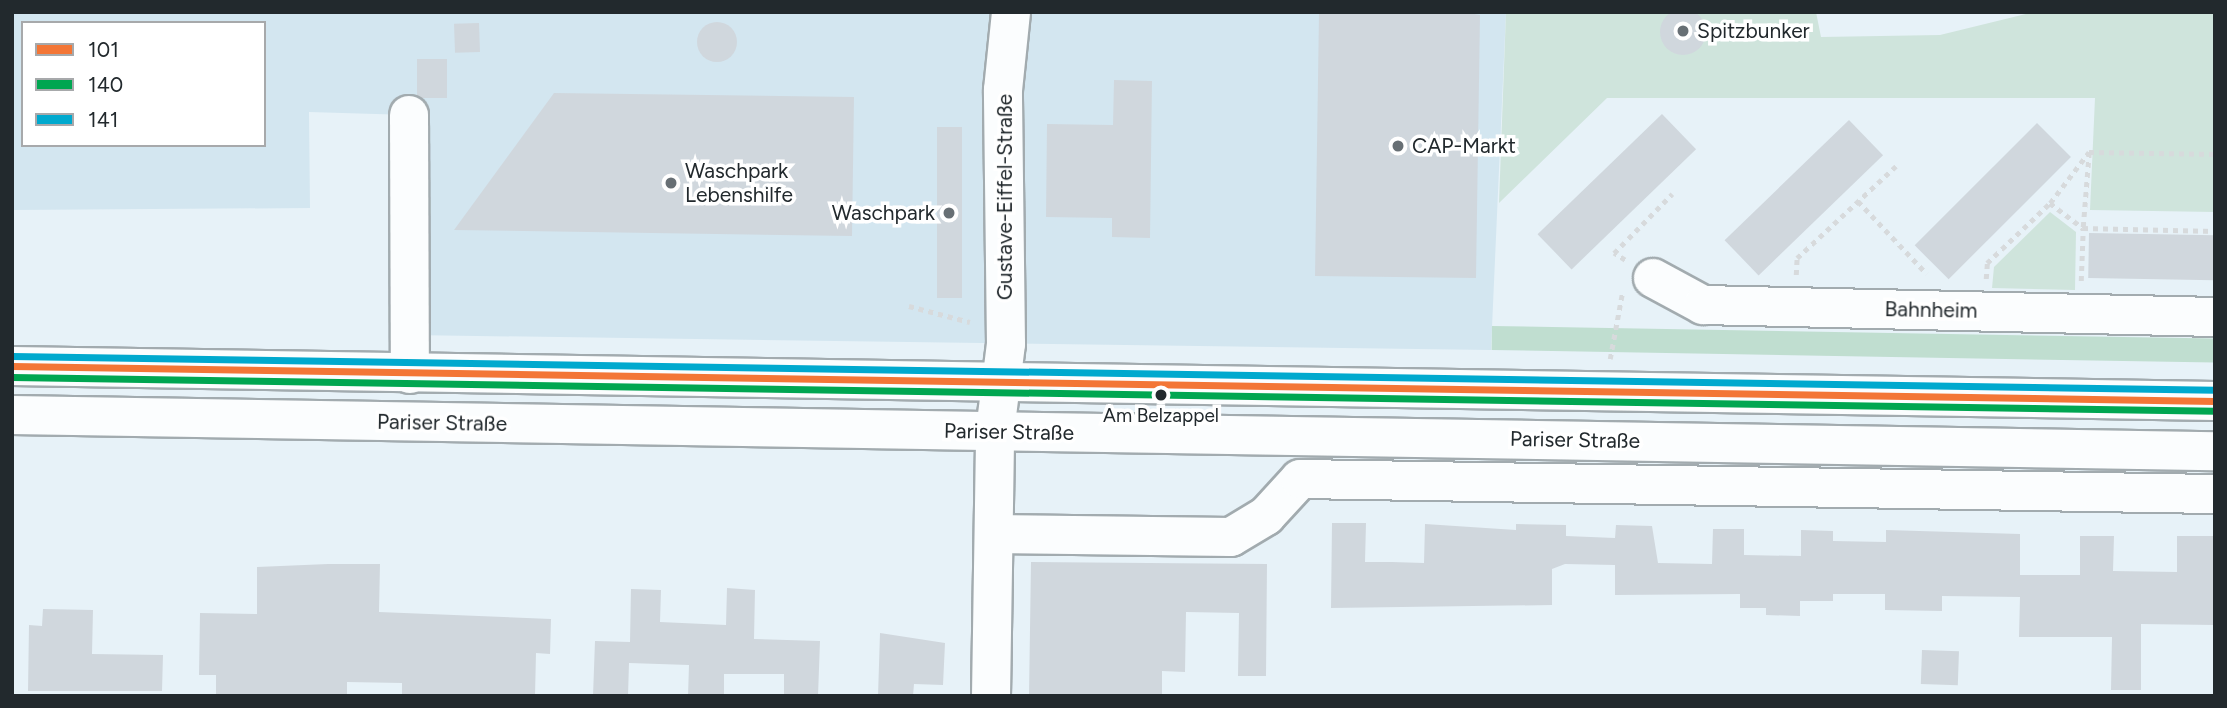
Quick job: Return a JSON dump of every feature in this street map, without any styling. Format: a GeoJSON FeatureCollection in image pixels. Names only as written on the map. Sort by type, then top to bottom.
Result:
{"type":"FeatureCollection","features":[{"type":"Feature","properties":{"kind":"main road","name":"Gustave-Eiffel-Straße"},"geometry":{"type":"LineString","coordinates":[[1003,383],[1003,90],[1011,12]]}},
{"type":"Feature","properties":{"kind":"main road"},"geometry":{"type":"LineString","coordinates":[[409,115],[410,374]]}},
{"type":"Feature","properties":{"kind":"main road","name":"Bahnheim"},"geometry":{"type":"LineString","coordinates":[[1653,278],[1703,305],[2215,317]]}},
{"type":"Feature","properties":{"kind":"main road"},"geometry":{"type":"LineString","coordinates":[[12,366],[2215,401]]}},
{"type":"Feature","properties":{"kind":"main road"},"geometry":{"type":"LineString","coordinates":[[991,696],[995,432],[1003,383]]}},
{"type":"Feature","properties":{"kind":"main road","name":"Pariser Straße"},"geometry":{"type":"LineString","coordinates":[[12,415],[2215,451]]}},
{"type":"Feature","properties":{"kind":"main road","name":"Pariser Straße"},"geometry":{"type":"LineString","coordinates":[[994,534],[1231,537],[1266,516],[1300,479],[2215,494]]}},
{"type":"Feature","properties":{"kind":"path"},"geometry":{"type":"LineString","coordinates":[[2088,152],[2215,155]]}},
{"type":"Feature","properties":{"kind":"path"},"geometry":{"type":"LineString","coordinates":[[1858,201],[1974,311],[1987,263],[2050,203],[2088,152]]}},
{"type":"Feature","properties":{"kind":"path"},"geometry":{"type":"LineString","coordinates":[[2080,314],[2088,152]]}},
{"type":"Feature","properties":{"kind":"path"},"geometry":{"type":"LineString","coordinates":[[1794,307],[1797,258],[1896,166]]}},
{"type":"Feature","properties":{"kind":"path"},"geometry":{"type":"LineString","coordinates":[[1653,278],[1614,253],[1672,194]]}},
{"type":"Feature","properties":{"kind":"path"},"geometry":{"type":"LineString","coordinates":[[2050,203],[2083,228],[2215,231]]}},
{"type":"Feature","properties":{"kind":"path"},"geometry":{"type":"LineString","coordinates":[[909,306],[971,322],[981,330]]}},
{"type":"Feature","properties":{"kind":"shaded area"},"geometry":{"type":"Polygon","coordinates":[[[12,12],[1506,12],[1491,350],[410,335],[409,115],[309,112],[310,208],[13,210],[12,12]]]}},
{"type":"Feature","properties":{"kind":"green space"},"geometry":{"type":"Polygon","coordinates":[[[1506,12],[1816,12],[1821,37],[1940,35],[2034,12],[2215,12],[2215,212],[2090,210],[2095,98],[1607,98],[1499,203],[1506,12]]]}},
{"type":"Feature","properties":{"kind":"green space"},"geometry":{"type":"Polygon","coordinates":[[[2050,212],[2076,232],[2075,290],[1992,288],[1994,267],[2050,212]]]}},
{"type":"Feature","properties":{"kind":"green space"},"geometry":{"type":"Polygon","coordinates":[[[1492,326],[2215,339],[2214,363],[1492,350],[1492,326]]]}},
{"type":"Feature","properties":{"kind":"building","name":"Spitzbunker"},"geometry":{"type":"Polygon","coordinates":[[[1683,9],[1692,10],[1699,16],[1705,23],[1705,41],[1699,48],[1692,54],[1683,55],[1674,54],[1667,48],[1661,41],[1660,32],[1661,23],[1667,16],[1674,10],[1683,9]]]}},
{"type":"Feature","properties":{"kind":"building","name":"CAP-Markt"},"geometry":{"type":"Polygon","coordinates":[[[1463,12],[1480,15],[1476,278],[1315,276],[1319,13],[1463,12]]]}},
{"type":"Feature","properties":{"kind":"building"},"geometry":{"type":"Polygon","coordinates":[[[717,22],[725,23],[731,28],[736,34],[736,50],[731,56],[725,61],[717,62],[709,61],[703,56],[698,50],[697,42],[698,34],[703,28],[709,23],[717,22]]]}},
{"type":"Feature","properties":{"kind":"building"},"geometry":{"type":"Polygon","coordinates":[[[479,23],[480,52],[455,53],[454,24],[479,23]]]}},
{"type":"Feature","properties":{"kind":"building"},"geometry":{"type":"Polygon","coordinates":[[[417,59],[447,59],[447,98],[417,98],[417,59]]]}},
{"type":"Feature","properties":{"kind":"building"},"geometry":{"type":"Polygon","coordinates":[[[1114,80],[1152,81],[1150,238],[1112,237],[1112,218],[1046,217],[1047,124],[1113,125],[1114,80]]]}},
{"type":"Feature","properties":{"kind":"building","name":"Waschpark Lebenshilfe"},"geometry":{"type":"Polygon","coordinates":[[[554,93],[854,97],[852,236],[454,230],[554,93]]]}},
{"type":"Feature","properties":{"kind":"building"},"geometry":{"type":"Polygon","coordinates":[[[1662,114],[1696,149],[1572,269],[1538,234],[1662,114]]]}},
{"type":"Feature","properties":{"kind":"building"},"geometry":{"type":"Polygon","coordinates":[[[1849,120],[1883,155],[1759,275],[1725,240],[1849,120]]]}},
{"type":"Feature","properties":{"kind":"building"},"geometry":{"type":"Polygon","coordinates":[[[2037,123],[2071,157],[1949,279],[1915,245],[2037,123]]]}},
{"type":"Feature","properties":{"kind":"building","name":"Waschpark"},"geometry":{"type":"Polygon","coordinates":[[[937,127],[962,127],[962,298],[937,298],[937,127]]]}},
{"type":"Feature","properties":{"kind":"building"},"geometry":{"type":"Polygon","coordinates":[[[2089,233],[2215,235],[2214,280],[2088,278],[2089,233]]]}},
{"type":"Feature","properties":{"kind":"building"},"geometry":{"type":"Polygon","coordinates":[[[1332,523],[1366,523],[1365,562],[1424,563],[1425,524],[1516,530],[1516,524],[1566,525],[1566,536],[1615,538],[1616,525],[1652,526],[1658,563],[1712,564],[1713,529],[1744,529],[1744,555],[1801,556],[1801,530],[1833,531],[1833,541],[1886,542],[1886,530],[2020,534],[2020,575],[2080,575],[2080,536],[2114,536],[2113,571],[2177,572],[2177,536],[2213,536],[2215,625],[2141,624],[2141,690],[2111,690],[2112,637],[2019,637],[2020,597],[1942,596],[1942,611],[1885,610],[1885,594],[1833,594],[1833,601],[1800,601],[1800,616],[1766,615],[1766,608],[1740,608],[1740,594],[1615,595],[1615,565],[1565,564],[1552,569],[1552,605],[1331,608],[1332,523]]]}},
{"type":"Feature","properties":{"kind":"building"},"geometry":{"type":"Polygon","coordinates":[[[1031,562],[1267,564],[1266,676],[1238,676],[1239,613],[1186,612],[1185,672],[1162,671],[1162,696],[1029,696],[1031,562]]]}},
{"type":"Feature","properties":{"kind":"building"},"geometry":{"type":"Polygon","coordinates":[[[380,564],[379,612],[551,619],[550,654],[536,653],[535,696],[402,696],[402,683],[347,682],[347,696],[216,695],[216,675],[199,675],[200,613],[257,614],[257,567],[380,564]]]}},
{"type":"Feature","properties":{"kind":"building"},"geometry":{"type":"Polygon","coordinates":[[[727,588],[755,590],[754,639],[820,641],[818,696],[784,696],[784,674],[724,674],[724,696],[688,696],[689,665],[629,663],[628,696],[593,696],[595,641],[630,642],[631,589],[661,590],[660,622],[726,625],[727,588]]]}},
{"type":"Feature","properties":{"kind":"building"},"geometry":{"type":"Polygon","coordinates":[[[43,609],[93,610],[92,654],[163,655],[162,691],[28,691],[29,625],[42,626],[43,609]]]}},
{"type":"Feature","properties":{"kind":"building"},"geometry":{"type":"Polygon","coordinates":[[[880,633],[945,643],[943,685],[914,684],[913,696],[878,696],[880,633]]]}},
{"type":"Feature","properties":{"kind":"building"},"geometry":{"type":"Polygon","coordinates":[[[1922,650],[1959,651],[1958,685],[1921,684],[1922,650]]]}},
{"type":"Feature","properties":{"kind":"transit line","name":"141"},"geometry":{"type":"LineString","coordinates":[[12,356],[2215,390]]}},
{"type":"Feature","properties":{"kind":"transit line","name":"101"},"geometry":{"type":"LineString","coordinates":[[12,366],[2215,401]]}},
{"type":"Feature","properties":{"kind":"transit line","name":"140"},"geometry":{"type":"LineString","coordinates":[[12,377],[2215,411]]}},
{"type":"Feature","properties":{"kind":"place","name":"Spitzbunker"},"geometry":{"type":"Point","coordinates":[1683,31]}},
{"type":"Feature","properties":{"kind":"place","name":"CAP-Markt"},"geometry":{"type":"Point","coordinates":[1398,146]}},
{"type":"Feature","properties":{"kind":"place","name":"Waschpark Lebenshilfe"},"geometry":{"type":"Point","coordinates":[671,183]}},
{"type":"Feature","properties":{"kind":"place","name":"Waschpark"},"geometry":{"type":"Point","coordinates":[949,213]}},
{"type":"Feature","properties":{"kind":"place","name":"Am Belzappel"},"geometry":{"type":"Point","coordinates":[1161,395]}}]}
